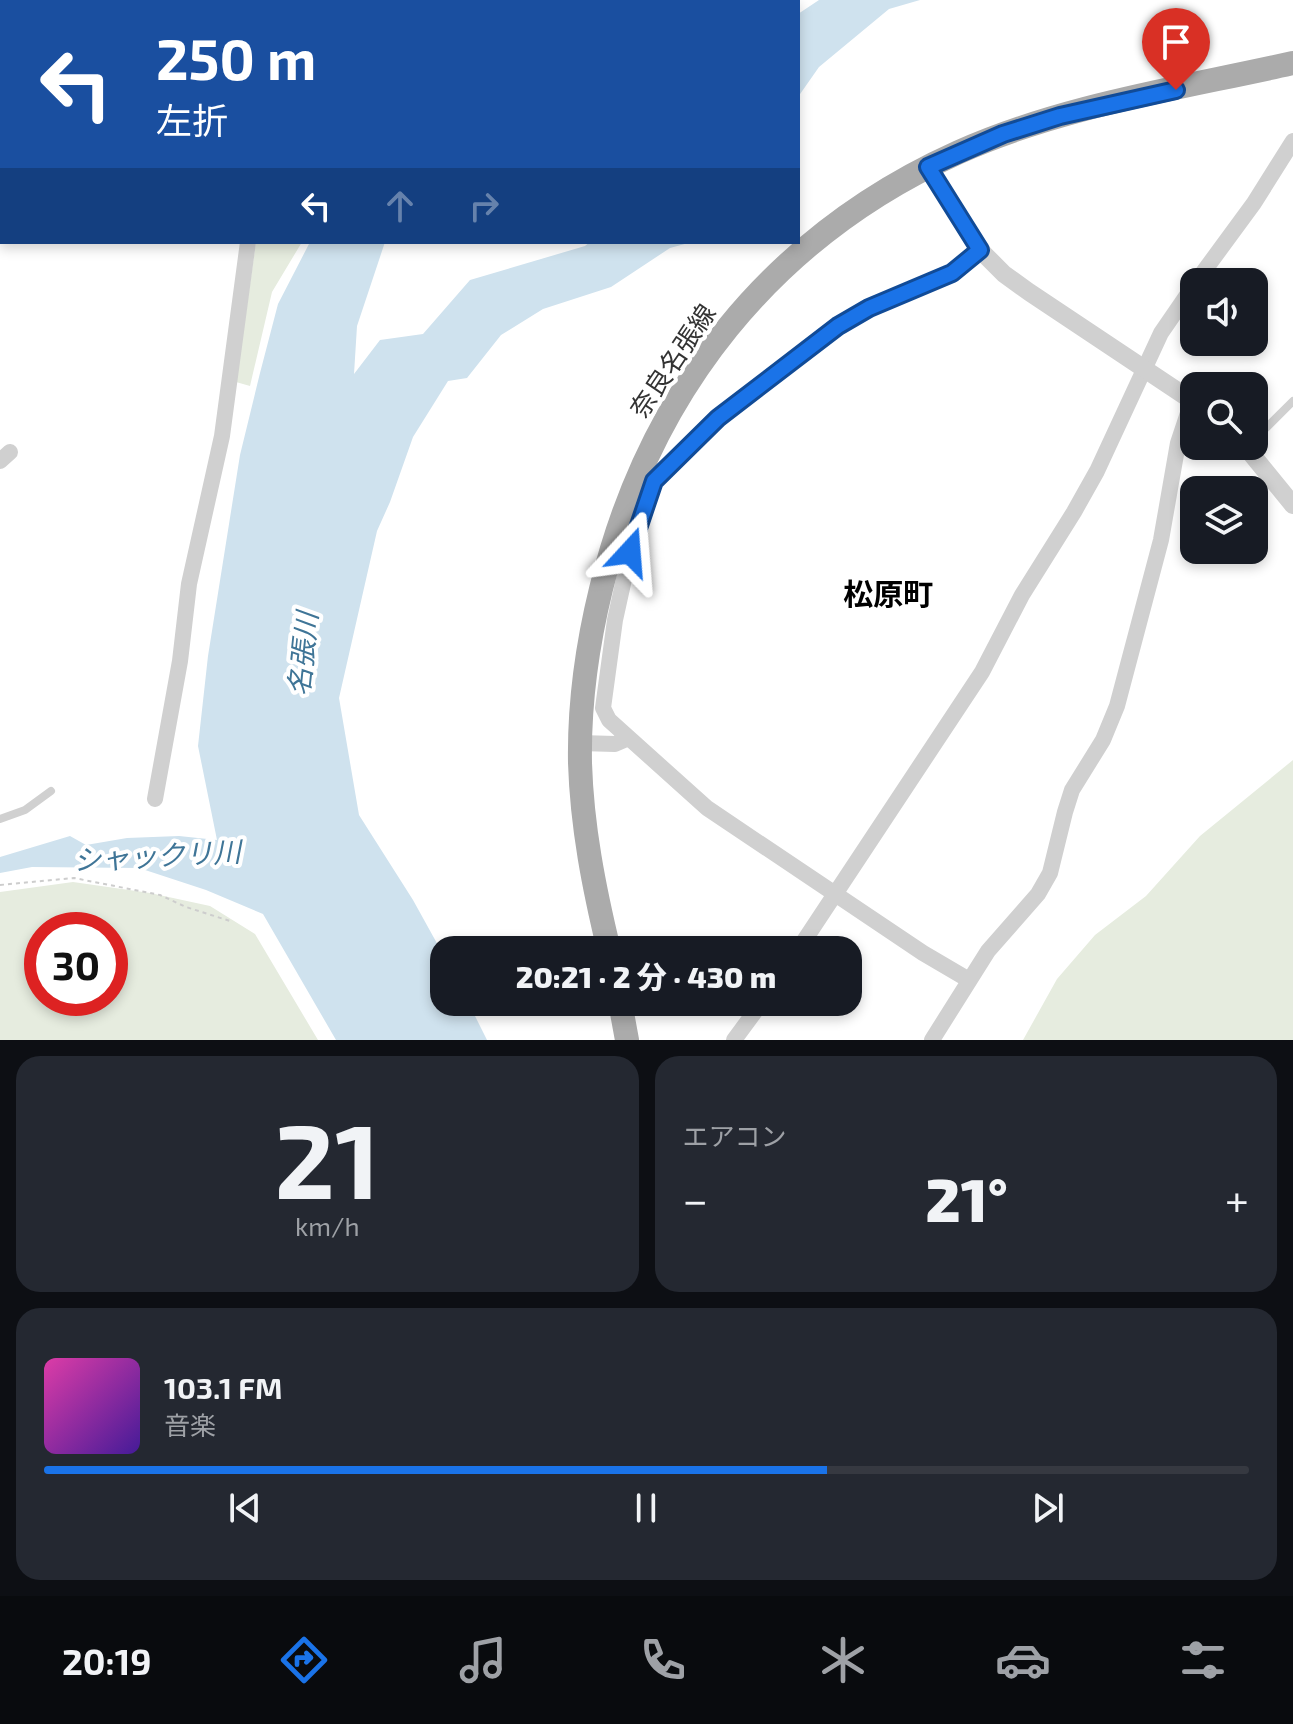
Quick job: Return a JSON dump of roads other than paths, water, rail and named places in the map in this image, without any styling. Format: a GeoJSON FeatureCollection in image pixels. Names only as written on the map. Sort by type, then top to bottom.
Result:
{"type":"FeatureCollection","features":[{"type":"Feature","properties":{"kind":"main road","name":"奈良名張線"},"geometry":{"type":"LineString","coordinates":[[606,936],[585,829],[580,743],[588,651],[615,536],[641,466],[685,385],[716,340],[767,283],[844,219],[928,167],[1003,134],[1060,116],[1293,63]]}},
{"type":"Feature","properties":{"kind":"main road"},"geometry":{"type":"LineString","coordinates":[[623,1016],[627,1040]]}},
{"type":"Feature","properties":{"kind":"street"},"geometry":{"type":"LineString","coordinates":[[1207,268],[1254,203],[1293,141]]}},
{"type":"Feature","properties":{"kind":"street"},"geometry":{"type":"LineString","coordinates":[[1280,159],[1293,173]]}},
{"type":"Feature","properties":{"kind":"street"},"geometry":{"type":"LineString","coordinates":[[928,167],[980,250],[1004,274],[1180,392]]}},
{"type":"Feature","properties":{"kind":"street"},"geometry":{"type":"LineString","coordinates":[[155,799],[180,661],[189,584],[222,436],[248,244]]}},
{"type":"Feature","properties":{"kind":"street"},"geometry":{"type":"LineString","coordinates":[[969,980],[923,953],[707,808],[629,738],[605,714],[603,708],[627,563],[654,481],[718,418],[838,326],[878,303],[952,273],[980,250]]}},
{"type":"Feature","properties":{"kind":"street"},"geometry":{"type":"LineString","coordinates":[[807,936],[982,672],[1022,595],[1097,471],[1161,333],[1180,306]]}},
{"type":"Feature","properties":{"kind":"street"},"geometry":{"type":"LineString","coordinates":[[932,1040],[988,951],[1038,894],[1050,873],[1072,790],[1103,740],[1117,706],[1161,540],[1180,437]]}},
{"type":"Feature","properties":{"kind":"street"},"geometry":{"type":"LineString","coordinates":[[1259,460],[1293,505]]}},
{"type":"Feature","properties":{"kind":"street"},"geometry":{"type":"LineString","coordinates":[[580,743],[615,744],[629,738]]}},
{"type":"Feature","properties":{"kind":"street"},"geometry":{"type":"LineString","coordinates":[[734,1040],[752,1016]]}},
{"type":"Feature","properties":{"kind":"lane"},"geometry":{"type":"LineString","coordinates":[[1268,425],[1293,401]]}},
{"type":"Feature","properties":{"kind":"lane"},"geometry":{"type":"LineString","coordinates":[[0,819],[25,810],[51,791]]}},
{"type":"Feature","properties":{"kind":"water"},"geometry":{"type":"Polygon","coordinates":[[[819,0],[920,0],[889,9],[819,67],[800,94],[800,13],[819,0]]]}},
{"type":"Feature","properties":{"kind":"water"},"geometry":{"type":"Polygon","coordinates":[[[309,244],[384,244],[357,326],[354,374],[380,340],[423,334],[470,280],[588,244],[685,244],[670,248],[611,287],[543,309],[501,335],[467,378],[448,381],[413,437],[377,531],[339,698],[359,815],[433,936],[430,936],[430,1016],[475,1016],[487,1040],[336,1040],[263,914],[206,890],[139,868],[32,867],[0,873],[0,857],[70,836],[86,845],[127,838],[179,836],[217,840],[198,746],[208,656],[240,455],[278,304],[309,244]]]}},
{"type":"Feature","properties":{"kind":"district","name":"松原町"},"geometry":{"type":"Point","coordinates":[888,595]}},
{"type":"Feature","properties":{"kind":"water label","name":"名張川"},"geometry":{"type":"Point","coordinates":[303,654]}},
{"type":"Feature","properties":{"kind":"water label","name":"シャックリ川"},"geometry":{"type":"Point","coordinates":[157,856]}}]}
